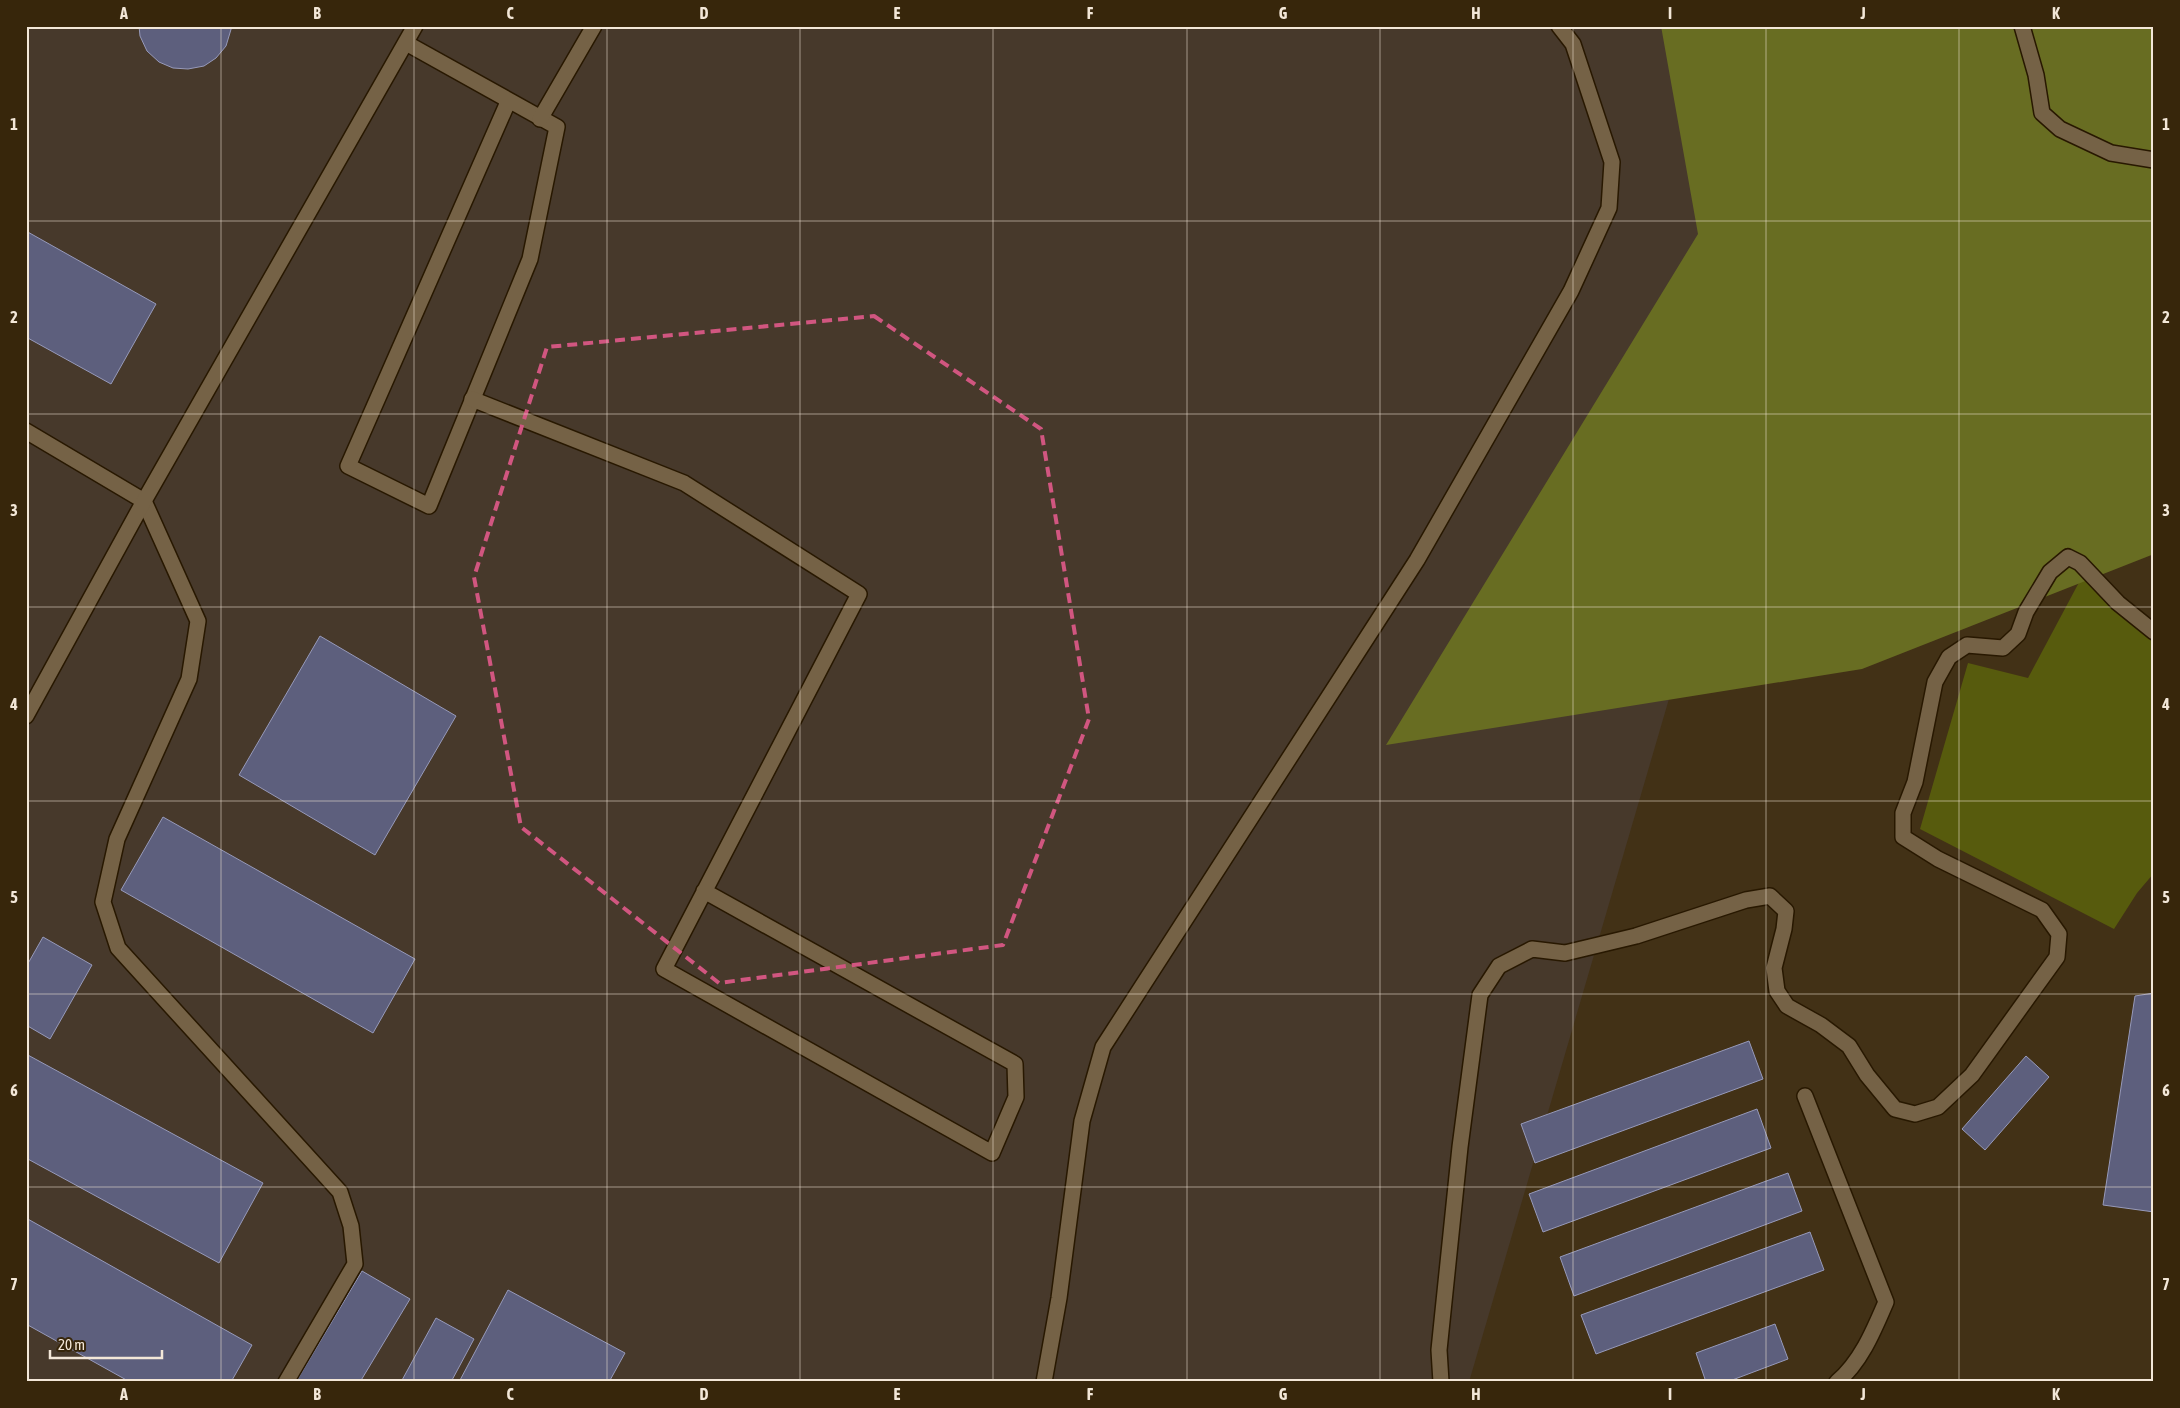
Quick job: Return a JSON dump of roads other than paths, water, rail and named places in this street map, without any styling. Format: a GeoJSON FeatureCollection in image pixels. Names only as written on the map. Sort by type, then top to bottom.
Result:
{"type":"FeatureCollection","features":[{"type":"Feature","properties":{"kind":"street"},"geometry":{"type":"LineString","coordinates":[[26,716],[144,501],[415,26]]}},
{"type":"Feature","properties":{"kind":"street"},"geometry":{"type":"LineString","coordinates":[[540,119],[594,26]]}},
{"type":"Feature","properties":{"kind":"street"},"geometry":{"type":"LineString","coordinates":[[1044,1382],[1059,1298],[1082,1121],[1102,1047],[1417,560],[1571,291],[1609,208],[1612,162],[1573,44],[1559,26]]}},
{"type":"Feature","properties":{"kind":"street"},"geometry":{"type":"LineString","coordinates":[[2022,26],[2036,75],[2042,113],[2060,129],[2111,153],[2154,160]]}},
{"type":"Feature","properties":{"kind":"street"},"geometry":{"type":"LineString","coordinates":[[406,43],[557,128],[530,259],[429,506],[348,466],[508,102]]}},
{"type":"Feature","properties":{"kind":"street"},"geometry":{"type":"LineString","coordinates":[[472,399],[684,483],[859,594],[704,891],[664,969],[992,1153],[1016,1097],[1015,1064],[704,891]]}},
{"type":"Feature","properties":{"kind":"street"},"geometry":{"type":"LineString","coordinates":[[26,431],[144,501],[198,621],[189,679],[117,839],[103,902],[118,948],[340,1192],[351,1226],[355,1264],[286,1382]]}},
{"type":"Feature","properties":{"kind":"street"},"geometry":{"type":"LineString","coordinates":[[1441,1382],[1439,1350],[1460,1147],[1480,995],[1499,966],[1532,949],[1565,953],[1636,936],[1746,900],[1770,896],[1786,911],[1784,929],[1774,968],[1777,991],[1787,1006],[1821,1025],[1849,1046],[1867,1075],[1894,1109],[1915,1114],[1938,1107],[1972,1075],[2057,957],[2059,934],[2042,910],[1938,859],[1903,837],[1903,813],[1915,782],[1935,682],[1949,657],[1967,645],[2003,648],[2018,634],[2026,612],[2050,572],[2068,557],[2080,564],[2118,603],[2154,632]]}},
{"type":"Feature","properties":{"kind":"street"},"geometry":{"type":"LineString","coordinates":[[1805,1096],[1886,1302],[1869,1340],[1845,1375],[1837,1382]]}}]}
